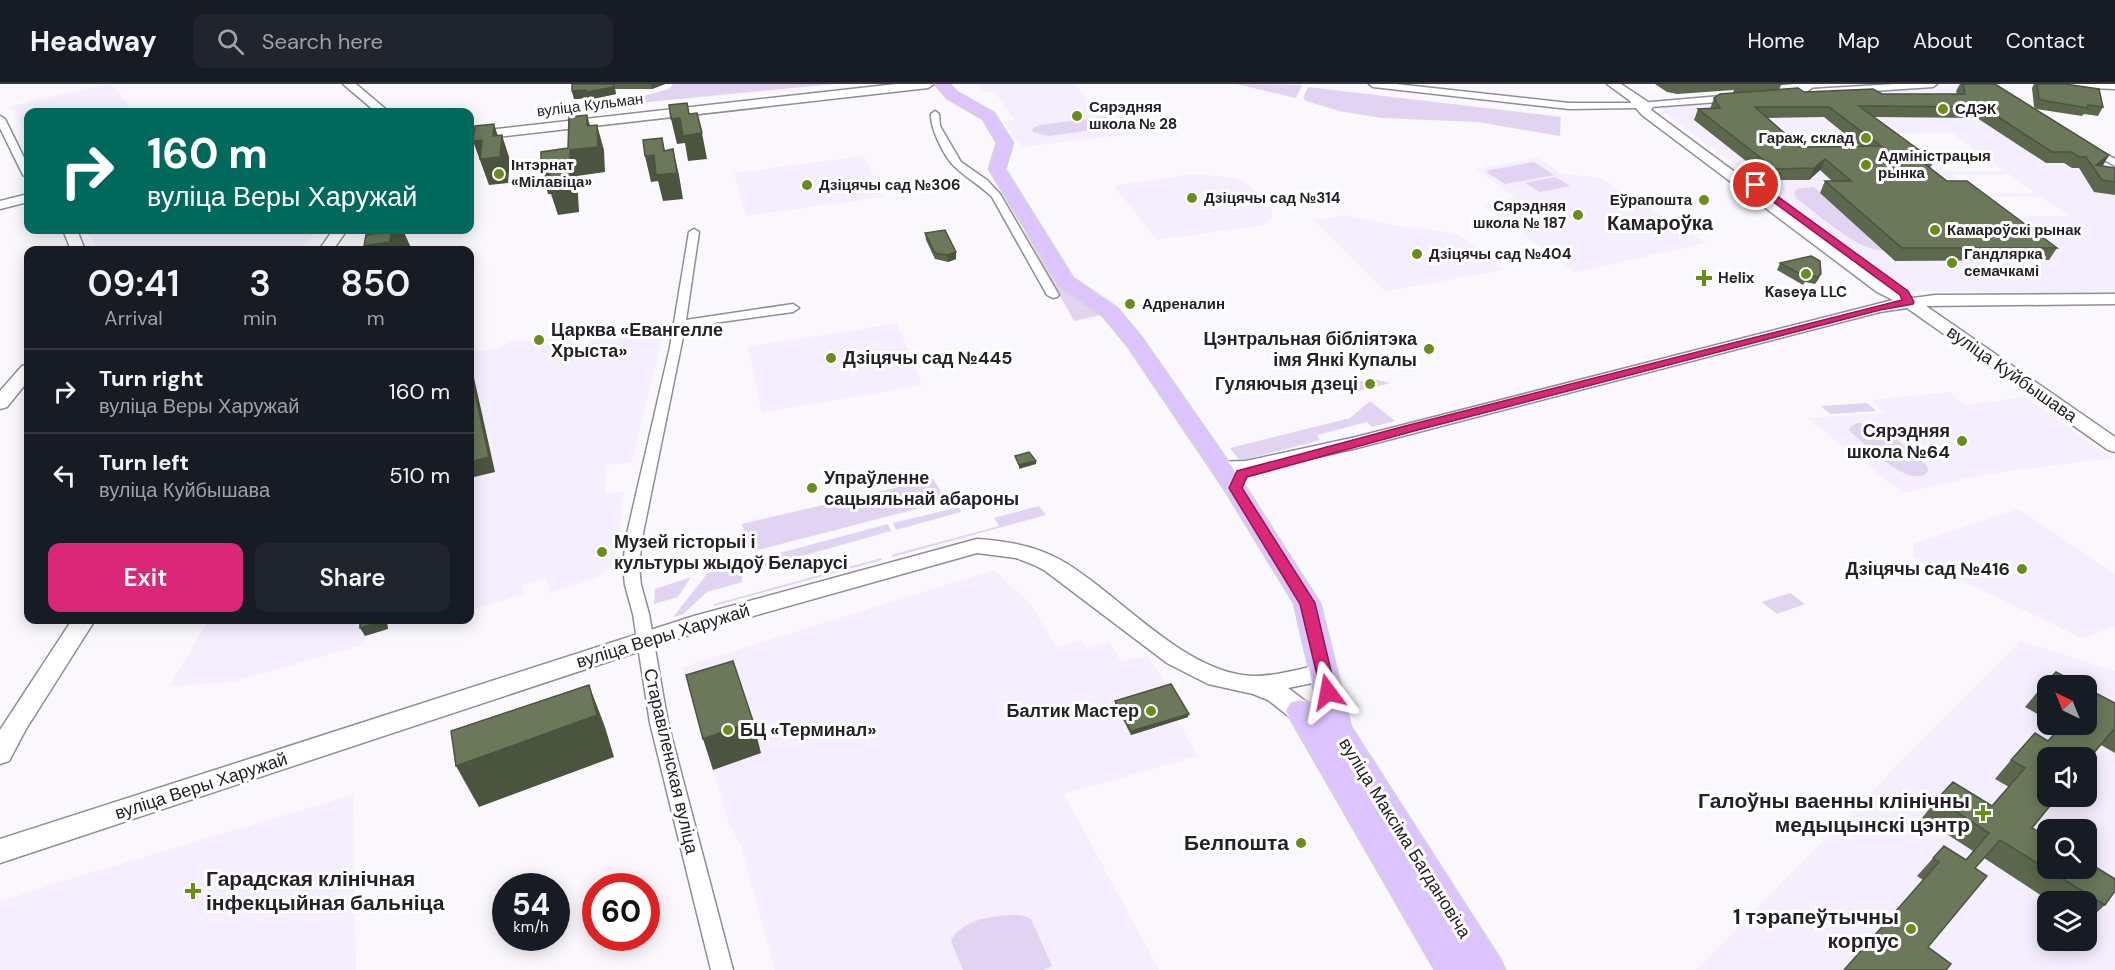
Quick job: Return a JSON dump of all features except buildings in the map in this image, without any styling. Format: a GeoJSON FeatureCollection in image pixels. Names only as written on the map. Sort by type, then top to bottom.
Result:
{"type":"FeatureCollection","features":[{"type":"Feature","properties":{"kind":"main road"},"geometry":{"type":"LineString","coordinates":[[349,84],[375,108]]}},
{"type":"Feature","properties":{"kind":"main road","name":"вуліца Кульман"},"geometry":{"type":"LineString","coordinates":[[474,136],[928,84]]}},
{"type":"Feature","properties":{"kind":"main road","name":"вуліца Максіма Багдановіча"},"geometry":{"type":"LineString","coordinates":[[942,84],[947,92],[989,116],[1005,143],[997,169],[1066,282],[1110,312],[1135,342],[1235,488],[1307,603],[1337,729],[1488,970]]}},
{"type":"Feature","properties":{"kind":"main road","name":"вуліца Куйбышава"},"geometry":{"type":"LineString","coordinates":[[1613,84],[1883,289],[1909,302],[2115,446]]}},
{"type":"Feature","properties":{"kind":"main road"},"geometry":{"type":"LineString","coordinates":[[0,205],[24,199]]}},
{"type":"Feature","properties":{"kind":"main road"},"geometry":{"type":"LineString","coordinates":[[1220,466],[1246,467],[1357,442],[1880,307],[1909,302],[2115,299]]}},
{"type":"Feature","properties":{"kind":"main road"},"geometry":{"type":"LineString","coordinates":[[0,403],[24,375]]}},
{"type":"Feature","properties":{"kind":"main road"},"geometry":{"type":"LineString","coordinates":[[1235,488],[1242,474],[1357,442]]}},
{"type":"Feature","properties":{"kind":"main road","name":"вуліца Веры Харужай"},"geometry":{"type":"LineString","coordinates":[[0,851],[646,640],[977,546],[1011,548],[1052,565],[1175,657],[1217,678],[1256,685],[1276,693],[1300,711]]}},
{"type":"Feature","properties":{"kind":"main road"},"geometry":{"type":"LineString","coordinates":[[0,754],[16,723],[81,624]]}},
{"type":"Feature","properties":{"kind":"main road"},"geometry":{"type":"LineString","coordinates":[[1256,685],[1324,673]]}},
{"type":"Feature","properties":{"kind":"main road","name":"вуліца Максіма Багдановіча"},"geometry":{"type":"LineString","coordinates":[[1300,711],[1454,970]]}},
{"type":"Feature","properties":{"kind":"street"},"geometry":{"type":"LineString","coordinates":[[1373,84],[1569,106],[1737,97]]}},
{"type":"Feature","properties":{"kind":"street"},"geometry":{"type":"LineString","coordinates":[[1804,93],[1933,84]]}},
{"type":"Feature","properties":{"kind":"street"},"geometry":{"type":"LineString","coordinates":[[2060,84],[2115,86]]}},
{"type":"Feature","properties":{"kind":"street"},"geometry":{"type":"LineString","coordinates":[[935,114],[935,126],[957,164],[991,190],[1053,295]]}},
{"type":"Feature","properties":{"kind":"street"},"geometry":{"type":"LineString","coordinates":[[0,119],[24,167]]}},
{"type":"Feature","properties":{"kind":"street"},"geometry":{"type":"LineString","coordinates":[[2080,142],[2115,163]]}},
{"type":"Feature","properties":{"kind":"street","name":"Старавіленская вуліца"},"geometry":{"type":"LineString","coordinates":[[694,232],[680,324],[634,538],[632,567],[633,585],[646,640],[659,723],[722,970]]}},
{"type":"Feature","properties":{"kind":"street"},"geometry":{"type":"LineString","coordinates":[[680,324],[793,308]]}},
{"type":"Feature","properties":{"kind":"shaded area"},"geometry":{"type":"Polygon","coordinates":[[[111,84],[131,108],[24,108],[24,129],[10,106],[111,84]]]}},
{"type":"Feature","properties":{"kind":"shaded area"},"geometry":{"type":"Polygon","coordinates":[[[673,84],[835,84],[618,105],[669,89],[673,84]]]}},
{"type":"Feature","properties":{"kind":"shaded area","name":"Сярэдняя школа № 28"},"geometry":{"type":"Polygon","coordinates":[[[978,84],[1075,84],[1099,112],[1134,108],[1155,131],[1021,147],[1004,122],[1014,120],[994,91],[984,92],[978,84]]]}},
{"type":"Feature","properties":{"kind":"shaded area"},"geometry":{"type":"Polygon","coordinates":[[[1236,84],[1302,85],[1296,98],[1236,84]]]}},
{"type":"Feature","properties":{"kind":"shaded area"},"geometry":{"type":"Polygon","coordinates":[[[1982,84],[2115,167],[2115,294],[1911,291],[1660,110],[1661,105],[1982,84]],[[1952,133],[1897,134],[1919,150],[1975,150],[1952,133]],[[1979,153],[1923,154],[1946,171],[2004,171],[1979,153]],[[2009,174],[1951,175],[1976,194],[2035,193],[2009,174]],[[1982,197],[2008,217],[2069,216],[2041,197],[1982,197]]]}},
{"type":"Feature","properties":{"kind":"shaded area"},"geometry":{"type":"Polygon","coordinates":[[[1308,87],[1561,117],[1560,136],[1478,122],[1382,118],[1339,111],[1306,101],[1303,98],[1308,87]]]}},
{"type":"Feature","properties":{"kind":"shaded area"},"geometry":{"type":"Polygon","coordinates":[[[1104,117],[1121,121],[1121,124],[1115,127],[1048,136],[1033,132],[1032,129],[1039,125],[1104,117]]]}},
{"type":"Feature","properties":{"kind":"shaded area","name":"Дзіцячы сад №306"},"geometry":{"type":"Polygon","coordinates":[[[864,156],[883,197],[746,216],[734,173],[864,156]]]}},
{"type":"Feature","properties":{"kind":"shaded area","name":"Сярэдняя школа № 187"},"geometry":{"type":"Polygon","coordinates":[[[1538,158],[1562,174],[1598,177],[1706,243],[1575,272],[1483,205],[1516,198],[1476,169],[1538,158]]]}},
{"type":"Feature","properties":{"kind":"shaded area"},"geometry":{"type":"Polygon","coordinates":[[[1534,162],[1554,175],[1505,184],[1485,171],[1534,162]]]}},
{"type":"Feature","properties":{"kind":"shaded area","name":"Дзіцячы сад №314"},"geometry":{"type":"Polygon","coordinates":[[[1192,174],[1235,178],[1249,185],[1272,210],[1272,218],[1263,225],[1157,240],[1114,186],[1192,174]]]}},
{"type":"Feature","properties":{"kind":"shaded area"},"geometry":{"type":"Polygon","coordinates":[[[1555,177],[1570,186],[1540,192],[1525,183],[1555,177]]]}},
{"type":"Feature","properties":{"kind":"shaded area"},"geometry":{"type":"Polygon","coordinates":[[[1814,187],[1885,251],[1851,239],[1797,199],[1794,193],[1797,189],[1814,187]]]}},
{"type":"Feature","properties":{"kind":"shaded area","name":"Дзіцячы сад №404"},"geometry":{"type":"Polygon","coordinates":[[[1347,215],[1388,224],[1451,233],[1465,239],[1504,270],[1386,291],[1314,220],[1347,215]]]}},
{"type":"Feature","properties":{"kind":"shaded area"},"geometry":{"type":"Polygon","coordinates":[[[1025,232],[1028,232],[1105,314],[1074,321],[1025,232]]]}},
{"type":"Feature","properties":{"kind":"shaded area"},"geometry":{"type":"Polygon","coordinates":[[[90,234],[314,234],[304,246],[95,246],[90,234]]]}},
{"type":"Feature","properties":{"kind":"shaded area","name":"Дзіцячы сад №445"},"geometry":{"type":"Polygon","coordinates":[[[897,323],[922,385],[762,412],[748,347],[897,323]]]}},
{"type":"Feature","properties":{"kind":"shaded area"},"geometry":{"type":"Polygon","coordinates":[[[664,329],[632,462],[607,465],[605,494],[624,492],[614,563],[599,577],[550,593],[546,578],[522,585],[524,594],[474,609],[474,352],[496,349],[511,342],[576,337],[574,347],[589,346],[591,335],[664,329]]]}},
{"type":"Feature","properties":{"kind":"shaded area"},"geometry":{"type":"Polygon","coordinates":[[[1373,379],[1391,383],[1354,392],[1345,384],[1373,379]]]}},
{"type":"Feature","properties":{"kind":"shaded area","name":"Сярэдняя школа №64"},"geometry":{"type":"Polygon","coordinates":[[[1949,392],[1966,405],[2025,397],[2113,458],[1986,474],[1903,493],[1807,418],[1884,413],[1871,400],[1949,392]]]}},
{"type":"Feature","properties":{"kind":"shaded area"},"geometry":{"type":"Polygon","coordinates":[[[1370,401],[1395,421],[1372,427],[1367,422],[1317,435],[1320,440],[1240,461],[1230,448],[1350,418],[1370,401]]]}},
{"type":"Feature","properties":{"kind":"shaded area"},"geometry":{"type":"Polygon","coordinates":[[[1867,403],[1876,411],[1830,414],[1821,406],[1867,403]]]}},
{"type":"Feature","properties":{"kind":"shaded area"},"geometry":{"type":"Polygon","coordinates":[[[1857,423],[1877,427],[1886,432],[1927,466],[1928,471],[1921,476],[1911,476],[1889,464],[1849,430],[1857,423]]]}},
{"type":"Feature","properties":{"kind":"shaded area"},"geometry":{"type":"Polygon","coordinates":[[[933,479],[947,501],[750,552],[742,524],[933,479]]]}},
{"type":"Feature","properties":{"kind":"shaded area"},"geometry":{"type":"Polygon","coordinates":[[[1039,506],[1046,515],[892,557],[891,555],[999,526],[994,518],[1039,506]]]}},
{"type":"Feature","properties":{"kind":"shaded area"},"geometry":{"type":"Polygon","coordinates":[[[959,507],[961,512],[896,530],[893,523],[959,507]]]}},
{"type":"Feature","properties":{"kind":"shaded area","name":"Дзіцячы сад №416"},"geometry":{"type":"Polygon","coordinates":[[[2019,509],[2115,574],[2115,626],[2082,638],[1913,557],[1913,544],[2019,509]]]}},
{"type":"Feature","properties":{"kind":"shaded area"},"geometry":{"type":"Polygon","coordinates":[[[888,524],[891,531],[742,573],[742,582],[707,592],[682,615],[673,617],[707,574],[713,571],[888,524]]]}},
{"type":"Feature","properties":{"kind":"shaded area"},"geometry":{"type":"Polygon","coordinates":[[[881,558],[882,560],[714,606],[714,604],[881,558]]]}},
{"type":"Feature","properties":{"kind":"shaded area"},"geometry":{"type":"Polygon","coordinates":[[[994,570],[1030,604],[1057,647],[1082,640],[1086,648],[1109,642],[1121,662],[1147,655],[1188,717],[1178,721],[1198,756],[1064,794],[1159,970],[775,970],[741,846],[728,821],[683,667],[994,570]]]}},
{"type":"Feature","properties":{"kind":"shaded area"},"geometry":{"type":"Polygon","coordinates":[[[691,577],[678,597],[654,604],[655,589],[691,577]]]}},
{"type":"Feature","properties":{"kind":"shaded area"},"geometry":{"type":"Polygon","coordinates":[[[1790,593],[1805,604],[1777,614],[1762,602],[1790,593]]]}},
{"type":"Feature","properties":{"kind":"shaded area"},"geometry":{"type":"Polygon","coordinates":[[[207,624],[387,624],[388,629],[365,636],[365,644],[236,681],[169,687],[207,624]]]}},
{"type":"Feature","properties":{"kind":"shaded area","name":"Галоўны ваенны клінічны медыцынскі цэнтр"},"geometry":{"type":"Polygon","coordinates":[[[2020,641],[2115,671],[2115,970],[1696,970],[2020,641]]]}},
{"type":"Feature","properties":{"kind":"shaded area","name":"Гарадская клінічная інфекцыйная бальніца"},"geometry":{"type":"Polygon","coordinates":[[[353,795],[356,970],[0,970],[0,902],[63,881],[353,795]]]}},
{"type":"Feature","properties":{"kind":"shaded area"},"geometry":{"type":"Polygon","coordinates":[[[1021,915],[1031,919],[1052,966],[1043,970],[963,970],[951,941],[956,933],[963,927],[982,919],[1021,915]]]}},
{"type":"Feature","properties":{"kind":"place","name":"СДЭК"},"geometry":{"type":"Point","coordinates":[1943,109]}},
{"type":"Feature","properties":{"kind":"place","name":"Сярэдняя школа № 28"},"geometry":{"type":"Point","coordinates":[1077,116]}},
{"type":"Feature","properties":{"kind":"place","name":"Гараж, склад"},"geometry":{"type":"Point","coordinates":[1866,138]}},
{"type":"Feature","properties":{"kind":"place","name":"Адміністрацыя рынка"},"geometry":{"type":"Point","coordinates":[1866,165]}},
{"type":"Feature","properties":{"kind":"place","name":"Інтэрнат «Мілавіца»"},"geometry":{"type":"Point","coordinates":[499,174]}},
{"type":"Feature","properties":{"kind":"place","name":"Дзіцячы сад №306"},"geometry":{"type":"Point","coordinates":[807,185]}},
{"type":"Feature","properties":{"kind":"place","name":"Дзіцячы сад №314"},"geometry":{"type":"Point","coordinates":[1192,198]}},
{"type":"Feature","properties":{"kind":"place","name":"Еўрапошта"},"geometry":{"type":"Point","coordinates":[1704,200]}},
{"type":"Feature","properties":{"kind":"place","name":"Сярэдняя школа № 187"},"geometry":{"type":"Point","coordinates":[1578,215]}},
{"type":"Feature","properties":{"kind":"place","name":"Камароўскі рынак"},"geometry":{"type":"Point","coordinates":[1935,230]}},
{"type":"Feature","properties":{"kind":"place","name":"Дзіцячы сад №404"},"geometry":{"type":"Point","coordinates":[1417,254]}},
{"type":"Feature","properties":{"kind":"place","name":"Гандлярка семачкамі"},"geometry":{"type":"Point","coordinates":[1952,263]}},
{"type":"Feature","properties":{"kind":"place","name":"Kaseya LLC"},"geometry":{"type":"Point","coordinates":[1806,274]}},
{"type":"Feature","properties":{"kind":"place","name":"Helix"},"geometry":{"type":"Point","coordinates":[1704,278]}},
{"type":"Feature","properties":{"kind":"place","name":"Адреналин"},"geometry":{"type":"Point","coordinates":[1130,304]}},
{"type":"Feature","properties":{"kind":"place","name":"Царква «Евангелле Хрыста»"},"geometry":{"type":"Point","coordinates":[539,340]}},
{"type":"Feature","properties":{"kind":"place","name":"Цэнтральная бібліятэка імя Янкі Купалы"},"geometry":{"type":"Point","coordinates":[1429,349]}},
{"type":"Feature","properties":{"kind":"place","name":"Дзіцячы сад №445"},"geometry":{"type":"Point","coordinates":[831,358]}},
{"type":"Feature","properties":{"kind":"place","name":"Гуляючыя дзеці"},"geometry":{"type":"Point","coordinates":[1370,384]}},
{"type":"Feature","properties":{"kind":"place","name":"Сярэдняя школа №64"},"geometry":{"type":"Point","coordinates":[1962,441]}},
{"type":"Feature","properties":{"kind":"place","name":"Упраўленне сацыяльнай абароны"},"geometry":{"type":"Point","coordinates":[812,488]}},
{"type":"Feature","properties":{"kind":"place","name":"Музей гісторыі і культуры жыдоў Беларусі"},"geometry":{"type":"Point","coordinates":[602,552]}},
{"type":"Feature","properties":{"kind":"place","name":"Дзіцячы сад №416"},"geometry":{"type":"Point","coordinates":[2022,569]}},
{"type":"Feature","properties":{"kind":"place","name":"Балтик Мастер"},"geometry":{"type":"Point","coordinates":[1151,711]}},
{"type":"Feature","properties":{"kind":"place","name":"БЦ «Терминал»"},"geometry":{"type":"Point","coordinates":[728,730]}},
{"type":"Feature","properties":{"kind":"place","name":"Галоўны ваенны клінічны медыцынскі цэнтр"},"geometry":{"type":"Point","coordinates":[1983,813]}},
{"type":"Feature","properties":{"kind":"place","name":"Белпошта"},"geometry":{"type":"Point","coordinates":[1301,843]}},
{"type":"Feature","properties":{"kind":"place","name":"Гарадская клінічная інфекцыйная бальніца"},"geometry":{"type":"Point","coordinates":[193,891]}},
{"type":"Feature","properties":{"kind":"place","name":"1 тэрапеўтычны корпус"},"geometry":{"type":"Point","coordinates":[1911,929]}},
{"type":"Feature","properties":{"kind":"district","name":"Камароўка"},"geometry":{"type":"Point","coordinates":[1660,223]}},
{"type":"Feature","properties":{"kind":"route"},"geometry":{"type":"LineString","coordinates":[[1328,692],[1307,603],[1235,488],[1242,474],[1409,428],[1880,307],[1909,302],[1905,293],[1756,185]]}}]}
